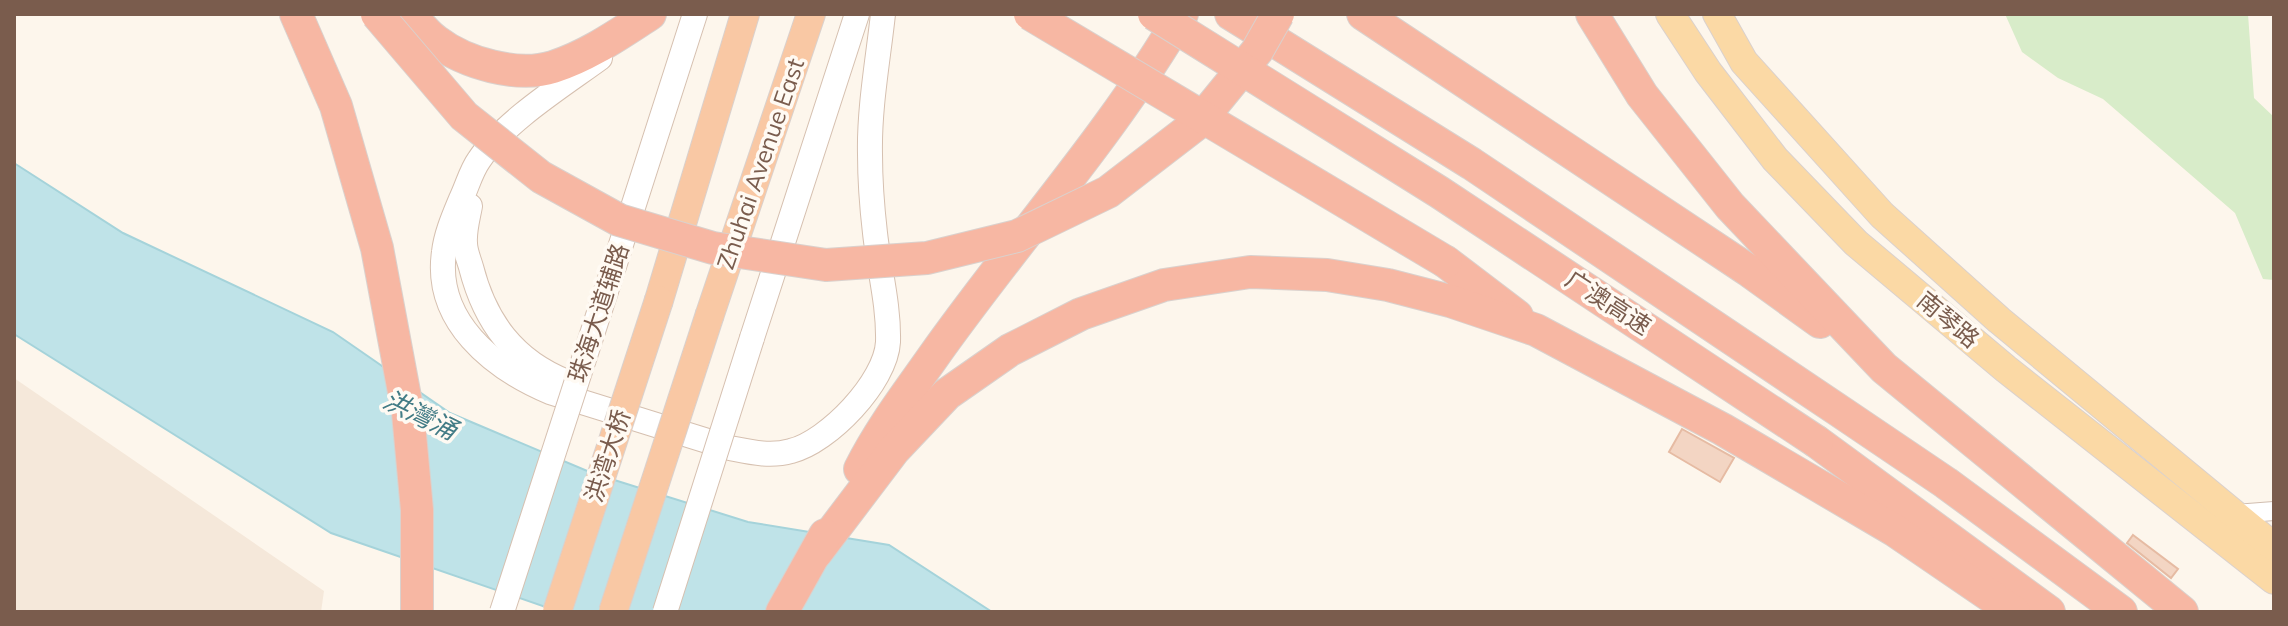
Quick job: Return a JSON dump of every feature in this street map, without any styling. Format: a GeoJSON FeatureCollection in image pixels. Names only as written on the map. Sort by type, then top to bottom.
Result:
{"type":"FeatureCollection","features":[{"type":"Feature","properties":{"kind":"highway"},"geometry":{"type":"LineString","coordinates":[[296,14],[336,106],[377,248],[408,413],[417,510],[417,612]]}},
{"type":"Feature","properties":{"kind":"highway"},"geometry":{"type":"LineString","coordinates":[[377,14],[464,116],[541,177],[619,220],[713,248],[826,265],[927,258],[1017,236],[1108,192],[1199,122],[1257,51],[1278,14]]}},
{"type":"Feature","properties":{"kind":"highway"},"geometry":{"type":"LineString","coordinates":[[410,14],[435,41],[466,58],[503,70],[550,68],[599,48],[650,14]]}},
{"type":"Feature","properties":{"kind":"highway","name":"洪湾大桥"},"geometry":{"type":"LineString","coordinates":[[557,612],[659,300],[745,14]]}},
{"type":"Feature","properties":{"kind":"highway","name":"Zhuhai Avenue East"},"geometry":{"type":"LineString","coordinates":[[613,612],[811,14]]}},
{"type":"Feature","properties":{"kind":"highway"},"geometry":{"type":"LineString","coordinates":[[1030,14],[1446,262],[1536,330],[1722,429],[1894,530],[2014,612]]}},
{"type":"Feature","properties":{"kind":"highway","name":"广澳高速"},"geometry":{"type":"LineString","coordinates":[[1154,14],[1439,192],[1817,442],[2049,612]]}},
{"type":"Feature","properties":{"kind":"highway"},"geometry":{"type":"LineString","coordinates":[[782,612],[985,284],[1133,91],[1157,58],[1182,14]]}},
{"type":"Feature","properties":{"kind":"highway","name":"广澳高速"},"geometry":{"type":"LineString","coordinates":[[1231,14],[1472,164],[1946,483],[2121,612]]}},
{"type":"Feature","properties":{"kind":"highway"},"geometry":{"type":"LineString","coordinates":[[1363,14],[1748,270],[1884,368],[2182,612]]}},
{"type":"Feature","properties":{"kind":"highway"},"geometry":{"type":"LineString","coordinates":[[1592,14],[1642,95],[1730,206],[1884,368]]}},
{"type":"Feature","properties":{"kind":"highway"},"geometry":{"type":"LineString","coordinates":[[885,444],[947,394],[1010,350],[1081,314],[1164,285],[1250,272],[1327,275],[1450,301],[1536,330]]}},
{"type":"Feature","properties":{"kind":"main road"},"geometry":{"type":"LineString","coordinates":[[650,14],[625,40],[516,121],[479,160],[465,244],[477,290],[493,323],[516,351],[543,373],[729,433],[762,439],[794,435],[826,417],[862,378],[881,338],[886,311],[875,233],[870,152],[883,14]]}},
{"type":"Feature","properties":{"kind":"main road","name":"珠海大道辅路"},"geometry":{"type":"LineString","coordinates":[[502,612],[695,14]]}},
{"type":"Feature","properties":{"kind":"main road"},"geometry":{"type":"LineString","coordinates":[[665,612],[857,14]]}},
{"type":"Feature","properties":{"kind":"main road","name":"南琴路"},"geometry":{"type":"LineString","coordinates":[[1670,14],[1708,72],[1775,159],[1856,243],[2006,369],[2274,580]]}},
{"type":"Feature","properties":{"kind":"main road","name":"南琴路"},"geometry":{"type":"LineString","coordinates":[[1717,14],[1744,62],[1882,215],[1999,320],[2274,547]]}},
{"type":"Feature","properties":{"kind":"street"},"geometry":{"type":"LineString","coordinates":[[2235,514],[2274,511]]}},
{"type":"Feature","properties":{"kind":"shaded area"},"geometry":{"type":"Polygon","coordinates":[[[14,378],[324,591],[321,612],[14,612],[14,378]]]}},
{"type":"Feature","properties":{"kind":"green space"},"geometry":{"type":"Polygon","coordinates":[[[2005,14],[2248,14],[2254,98],[2274,117],[2274,280],[2263,279],[2235,213],[2103,99],[2058,78],[2022,52],[2005,14]]]}},
{"type":"Feature","properties":{"kind":"water","name":"洪灣涌"},"geometry":{"type":"Polygon","coordinates":[[[14,163],[123,233],[333,332],[450,413],[592,473],[748,522],[889,545],[992,612],[560,612],[331,533],[14,334],[14,163]]]}},
{"type":"Feature","properties":{"kind":"building"},"geometry":{"type":"Polygon","coordinates":[[[1682,429],[1734,458],[1720,482],[1669,452],[1682,429]]]}},
{"type":"Feature","properties":{"kind":"building"},"geometry":{"type":"Polygon","coordinates":[[[2133,535],[2178,569],[2171,578],[2127,543],[2133,535]]]}}]}
